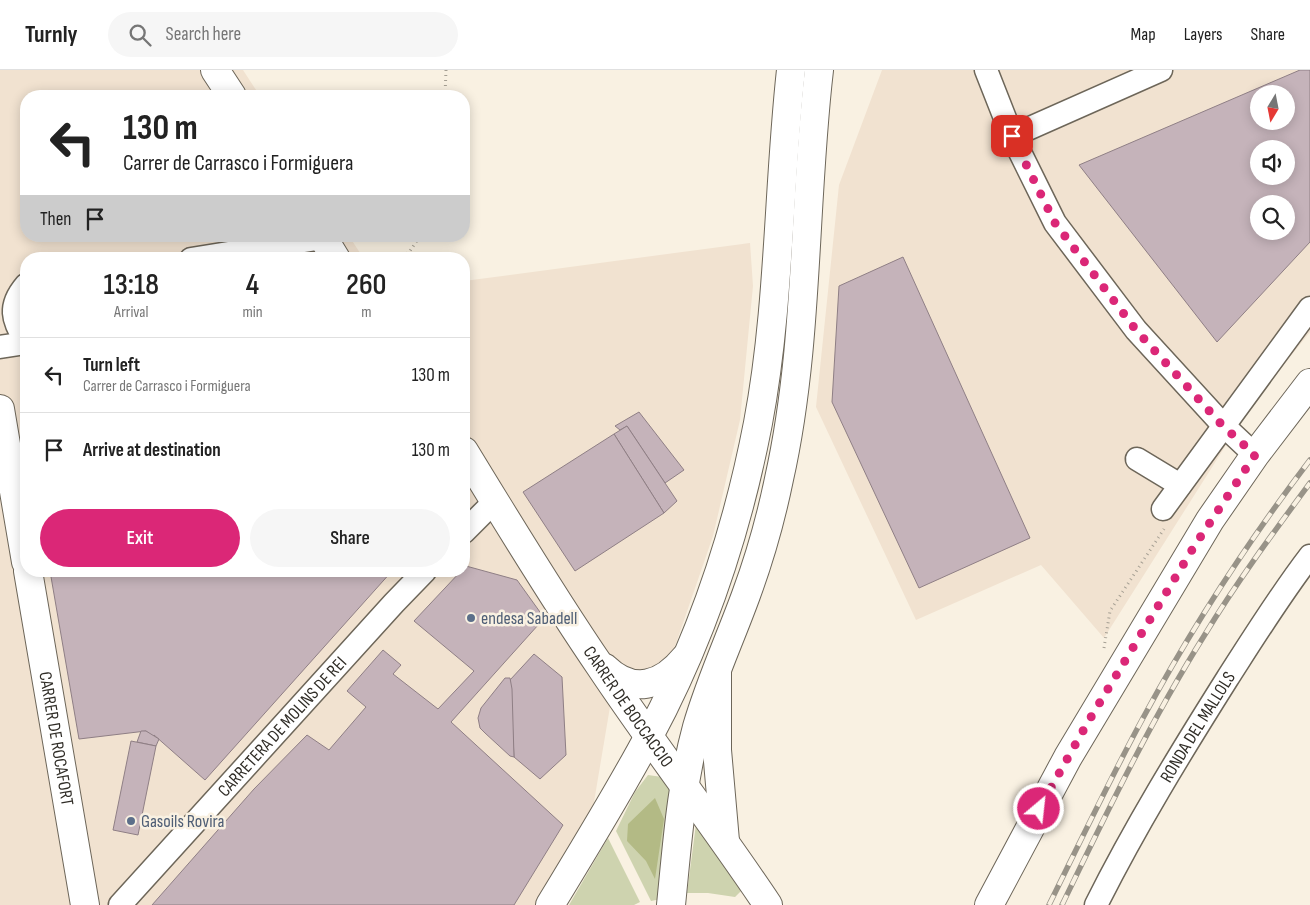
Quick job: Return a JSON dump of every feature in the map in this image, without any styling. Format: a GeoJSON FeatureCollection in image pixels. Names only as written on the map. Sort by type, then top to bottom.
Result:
{"type":"FeatureCollection","features":[{"type":"Feature","properties":{"kind":"main road"},"geometry":{"type":"LineString","coordinates":[[215,70],[228,90]]}},
{"type":"Feature","properties":{"kind":"main road"},"geometry":{"type":"LineString","coordinates":[[550,905],[649,736],[709,601],[730,540],[758,424],[774,306],[791,70]]}},
{"type":"Feature","properties":{"kind":"main road"},"geometry":{"type":"LineString","coordinates":[[671,905],[685,785],[698,725],[760,552],[784,454],[798,347],[812,142],[820,70]]}},
{"type":"Feature","properties":{"kind":"main road"},"geometry":{"type":"LineString","coordinates":[[989,905],[1088,722],[1210,520],[1255,455],[1310,383]]}},
{"type":"Feature","properties":{"kind":"main road"},"geometry":{"type":"LineString","coordinates":[[0,412],[20,527]]}},
{"type":"Feature","properties":{"kind":"main road","name":"CARRER DE BOCCACCIO"},"geometry":{"type":"LineString","coordinates":[[470,461],[542,580],[768,905]]}},
{"type":"Feature","properties":{"kind":"main road","name":"CARRER DE ROCAFORT"},"geometry":{"type":"LineString","coordinates":[[29,577],[85,905]]}},
{"type":"Feature","properties":{"kind":"main road"},"geometry":{"type":"LineString","coordinates":[[595,658],[620,681],[637,685],[660,680],[676,669],[685,658]]}},
{"type":"Feature","properties":{"kind":"main road"},"geometry":{"type":"LineString","coordinates":[[717,671],[717,750],[725,841]]}},
{"type":"Feature","properties":{"kind":"street"},"geometry":{"type":"LineString","coordinates":[[986,70],[1012,136],[1055,223],[1136,330],[1222,425],[1255,455]]}},
{"type":"Feature","properties":{"kind":"street"},"geometry":{"type":"LineString","coordinates":[[1012,136],[1161,70]]}},
{"type":"Feature","properties":{"kind":"street"},"geometry":{"type":"LineString","coordinates":[[254,252],[327,244]]}},
{"type":"Feature","properties":{"kind":"street"},"geometry":{"type":"LineString","coordinates":[[0,289],[20,286]]}},
{"type":"Feature","properties":{"kind":"street"},"geometry":{"type":"LineString","coordinates":[[20,292],[17,296],[14,310],[15,325],[20,333]]}},
{"type":"Feature","properties":{"kind":"street"},"geometry":{"type":"LineString","coordinates":[[1163,509],[1222,425],[1310,308]]}},
{"type":"Feature","properties":{"kind":"street"},"geometry":{"type":"LineString","coordinates":[[0,347],[20,343]]}},
{"type":"Feature","properties":{"kind":"street"},"geometry":{"type":"LineString","coordinates":[[1137,459],[1180,485]]}},
{"type":"Feature","properties":{"kind":"street"},"geometry":{"type":"LineString","coordinates":[[470,526],[495,502]]}},
{"type":"Feature","properties":{"kind":"street","name":"RONDA DEL MALLOLS"},"geometry":{"type":"LineString","coordinates":[[1096,905],[1115,868],[1198,726],[1285,589],[1310,556]]}},
{"type":"Feature","properties":{"kind":"street","name":"CARRETERA DE MOLINS DE REI"},"geometry":{"type":"LineString","coordinates":[[120,905],[419,577]]}},
{"type":"Feature","properties":{"kind":"path"},"geometry":{"type":"LineString","coordinates":[[445,90],[446,70]]}},
{"type":"Feature","properties":{"kind":"path"},"geometry":{"type":"LineString","coordinates":[[408,252],[416,242]]}},
{"type":"Feature","properties":{"kind":"shaded area"},"geometry":{"type":"Polygon","coordinates":[[[0,70],[243,70],[256,90],[20,90],[20,242],[353,242],[359,252],[20,252],[20,577],[470,577],[470,280],[750,243],[753,286],[740,420],[713,536],[662,684],[614,683],[593,808],[535,905],[0,905],[0,70]]]}},
{"type":"Feature","properties":{"kind":"shaded area"},"geometry":{"type":"Polygon","coordinates":[[[882,70],[1310,70],[1310,332],[1252,404],[1104,638],[1041,565],[916,620],[816,407],[839,185],[882,70]]]}},
{"type":"Feature","properties":{"kind":"green space"},"geometry":{"type":"Polygon","coordinates":[[[298,248],[311,252],[270,252],[298,248]]]}},
{"type":"Feature","properties":{"kind":"green space"},"geometry":{"type":"Polygon","coordinates":[[[648,775],[662,777],[671,791],[661,899],[651,901],[616,831],[635,792],[648,775]]]}},
{"type":"Feature","properties":{"kind":"green space"},"geometry":{"type":"Polygon","coordinates":[[[655,798],[664,819],[655,879],[646,861],[627,841],[628,824],[655,798]]]}},
{"type":"Feature","properties":{"kind":"green space"},"geometry":{"type":"Polygon","coordinates":[[[696,824],[741,891],[735,897],[708,893],[687,893],[696,824]]]}},
{"type":"Feature","properties":{"kind":"green space"},"geometry":{"type":"Polygon","coordinates":[[[608,838],[640,902],[634,905],[569,905],[608,838]]]}},
{"type":"Feature","properties":{"kind":"building"},"geometry":{"type":"Polygon","coordinates":[[[1300,70],[1310,70],[1310,242],[1217,342],[1079,165],[1250,91],[1250,130],[1295,130],[1295,85],[1265,85],[1300,70]]]}},
{"type":"Feature","properties":{"kind":"building"},"geometry":{"type":"Polygon","coordinates":[[[903,257],[1030,538],[919,588],[832,402],[839,286],[903,257]]]}},
{"type":"Feature","properties":{"kind":"building"},"geometry":{"type":"Polygon","coordinates":[[[639,412],[684,470],[665,483],[627,426],[620,430],[615,426],[639,412]]]}},
{"type":"Feature","properties":{"kind":"building"},"geometry":{"type":"Polygon","coordinates":[[[627,426],[677,501],[664,513],[614,434],[627,426]]]}},
{"type":"Feature","properties":{"kind":"building"},"geometry":{"type":"Polygon","coordinates":[[[614,434],[664,513],[575,571],[523,492],[614,434]]]}},
{"type":"Feature","properties":{"kind":"building"},"geometry":{"type":"Polygon","coordinates":[[[470,567],[517,580],[545,619],[545,625],[539,624],[451,722],[563,825],[514,905],[152,905],[254,789],[307,735],[329,750],[366,707],[347,691],[383,650],[401,665],[393,674],[438,709],[474,671],[414,621],[455,577],[470,577],[470,567]]]}},
{"type":"Feature","properties":{"kind":"building"},"geometry":{"type":"Polygon","coordinates":[[[51,577],[387,577],[205,780],[154,735],[153,737],[146,731],[79,739],[51,577]]]}},
{"type":"Feature","properties":{"kind":"building"},"geometry":{"type":"Polygon","coordinates":[[[534,654],[562,677],[566,755],[540,779],[514,757],[510,680],[534,654]]]}},
{"type":"Feature","properties":{"kind":"building"},"geometry":{"type":"Polygon","coordinates":[[[505,678],[510,678],[512,689],[514,757],[510,756],[480,728],[478,718],[481,708],[505,678]]]}},
{"type":"Feature","properties":{"kind":"building"},"geometry":{"type":"Polygon","coordinates":[[[141,731],[146,731],[159,739],[156,746],[137,742],[141,731]]]}},
{"type":"Feature","properties":{"kind":"building"},"geometry":{"type":"Polygon","coordinates":[[[131,741],[156,746],[138,835],[113,830],[131,741]]]}},
{"type":"Feature","properties":{"kind":"railway"},"geometry":{"type":"LineString","coordinates":[[1049,905],[1095,811],[1161,685],[1243,553],[1310,460]]}},
{"type":"Feature","properties":{"kind":"railway"},"geometry":{"type":"LineString","coordinates":[[1062,905],[1129,769],[1184,669],[1242,577],[1310,483]]}},
{"type":"Feature","properties":{"kind":"place","name":"endesa Sabadell"},"geometry":{"type":"Point","coordinates":[471,618]}},
{"type":"Feature","properties":{"kind":"place","name":"Gasoils Rovira"},"geometry":{"type":"Point","coordinates":[131,821]}},
{"type":"Feature","properties":{"kind":"route"},"geometry":{"type":"LineString","coordinates":[[1012,136],[1055,223],[1136,330],[1222,425],[1255,455],[1210,520],[1088,722],[1039,809]]}}]}
